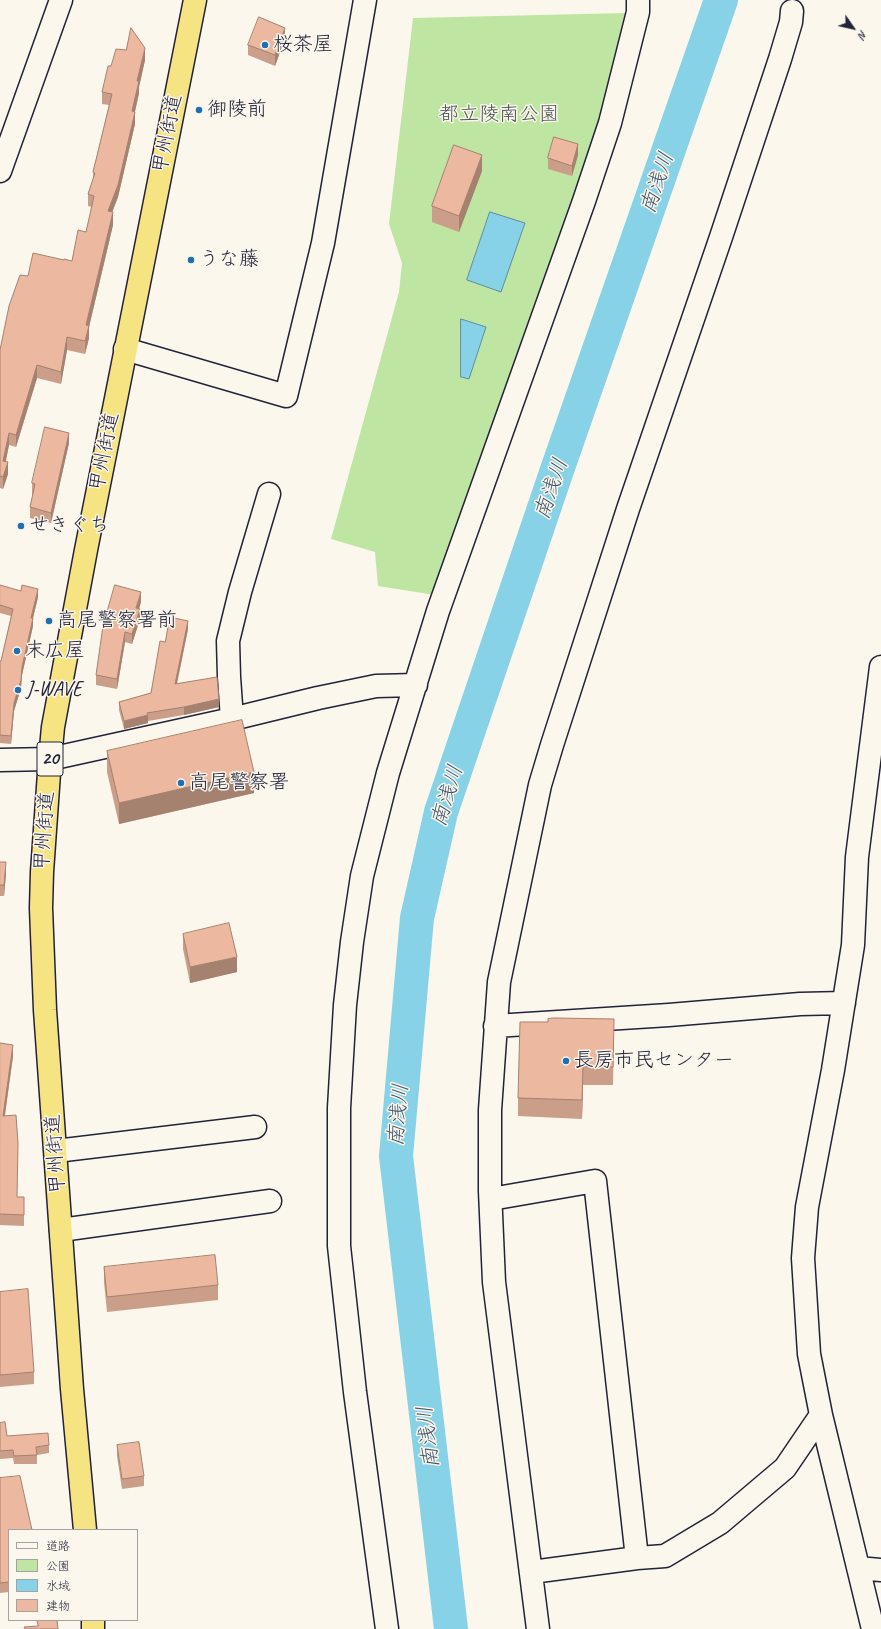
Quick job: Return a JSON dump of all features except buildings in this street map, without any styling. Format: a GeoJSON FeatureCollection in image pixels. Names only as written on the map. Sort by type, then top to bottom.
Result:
{"type":"FeatureCollection","features":[{"type":"Feature","properties":{"kind":"highway","name":"甲州街道"},"geometry":{"type":"LineString","coordinates":[[85,1529],[72,1389],[46,1025],[41,908],[50,759],[53,727],[125,349],[195,0]]}},
{"type":"Feature","properties":{"kind":"street"},"geometry":{"type":"LineString","coordinates":[[0,171],[61,0]]}},
{"type":"Feature","properties":{"kind":"street"},"geometry":{"type":"LineString","coordinates":[[125,349],[286,396],[323,242],[365,0]]}},
{"type":"Feature","properties":{"kind":"street"},"geometry":{"type":"LineString","coordinates":[[387,1629],[344,1296],[339,1246],[339,1108],[345,1005],[352,942],[362,876],[388,773],[438,611],[584,201],[610,123],[636,18],[638,0]]}},
{"type":"Feature","properties":{"kind":"street"},"geometry":{"type":"LineString","coordinates":[[538,1629],[532,1572],[494,1282],[490,1110],[499,982],[540,786],[628,509],[780,59],[791,22],[792,11]]}},
{"type":"Feature","properties":{"kind":"street"},"geometry":{"type":"LineString","coordinates":[[232,719],[228,677],[228,641],[240,592],[269,494]]}},
{"type":"Feature","properties":{"kind":"street"},"geometry":{"type":"LineString","coordinates":[[874,1617],[858,1568],[821,1415],[809,1354],[804,1293],[804,1239],[807,1207],[853,945],[857,857],[881,667]]}},
{"type":"Feature","properties":{"kind":"street"},"geometry":{"type":"LineString","coordinates":[[0,760],[50,759],[376,686],[416,685]]}},
{"type":"Feature","properties":{"kind":"street"},"geometry":{"type":"LineString","coordinates":[[495,1026],[669,1015],[800,1004],[844,1003]]}},
{"type":"Feature","properties":{"kind":"street"},"geometry":{"type":"LineString","coordinates":[[56,1151],[255,1127]]}},
{"type":"Feature","properties":{"kind":"street"},"geometry":{"type":"LineString","coordinates":[[491,1199],[595,1181],[637,1558]]}},
{"type":"Feature","properties":{"kind":"street"},"geometry":{"type":"LineString","coordinates":[[61,1230],[270,1201]]}},
{"type":"Feature","properties":{"kind":"street"},"geometry":{"type":"LineString","coordinates":[[532,1572],[637,1558],[665,1556],[720,1522],[784,1468],[821,1415]]}},
{"type":"Feature","properties":{"kind":"street"},"geometry":{"type":"LineString","coordinates":[[858,1568],[881,1570]]}},
{"type":"Feature","properties":{"kind":"green space","name":"都立陵南公園"},"geometry":{"type":"Polygon","coordinates":[[[626,13],[607,102],[500,404],[435,595],[378,586],[375,552],[331,539],[399,292],[402,263],[389,224],[413,18],[626,13]]]}},
{"type":"Feature","properties":{"kind":"water"},"geometry":{"type":"Polygon","coordinates":[[[490,212],[525,223],[501,292],[467,280],[490,212]]]}},
{"type":"Feature","properties":{"kind":"water"},"geometry":{"type":"Polygon","coordinates":[[[461,319],[486,327],[469,379],[461,377],[461,319]]]}},
{"type":"Feature","properties":{"kind":"waterway","name":"南浅川"},"geometry":{"type":"LineString","coordinates":[[451,1629],[396,1156],[417,918],[441,812],[556,473],[721,0]]}},
{"type":"Feature","properties":{"kind":"place","name":"桜茶屋"},"geometry":{"type":"Point","coordinates":[265,45]}},
{"type":"Feature","properties":{"kind":"place","name":"御陵前"},"geometry":{"type":"Point","coordinates":[199,110]}},
{"type":"Feature","properties":{"kind":"place","name":"うな藤"},"geometry":{"type":"Point","coordinates":[191,260]}},
{"type":"Feature","properties":{"kind":"place","name":"せきぐち"},"geometry":{"type":"Point","coordinates":[21,526]}},
{"type":"Feature","properties":{"kind":"place","name":"高尾警察署前"},"geometry":{"type":"Point","coordinates":[49,621]}},
{"type":"Feature","properties":{"kind":"place","name":"末広屋"},"geometry":{"type":"Point","coordinates":[17,651]}},
{"type":"Feature","properties":{"kind":"place","name":"J-WAVE"},"geometry":{"type":"Point","coordinates":[18,690]}},
{"type":"Feature","properties":{"kind":"place","name":"高尾警察署"},"geometry":{"type":"Point","coordinates":[181,783]}},
{"type":"Feature","properties":{"kind":"place","name":"長房市民センター"},"geometry":{"type":"Point","coordinates":[566,1061]}}]}
